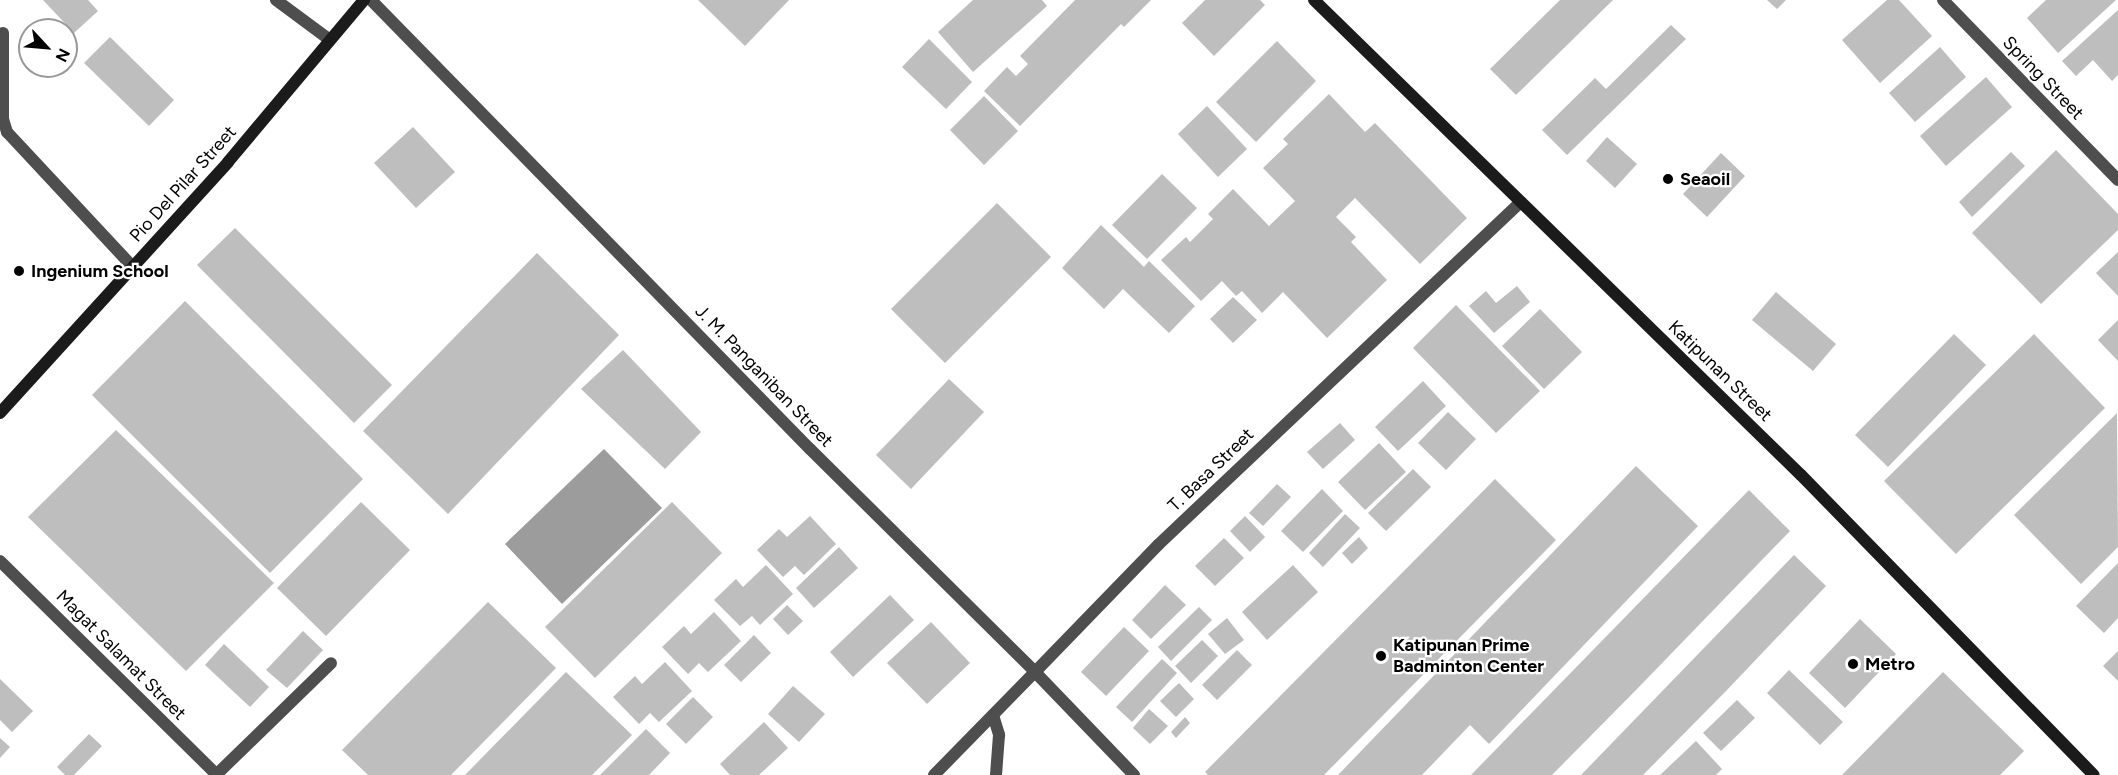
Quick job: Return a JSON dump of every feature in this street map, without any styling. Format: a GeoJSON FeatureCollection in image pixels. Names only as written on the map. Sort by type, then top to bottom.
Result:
{"type":"FeatureCollection","features":[{"type":"Feature","properties":{"kind":"street"},"geometry":{"type":"LineString","coordinates":[[276,0],[330,40]]}},
{"type":"Feature","properties":{"kind":"street","name":"Pio Del Pilar Street"},"geometry":{"type":"LineString","coordinates":[[0,413],[263,122],[364,0]]}},
{"type":"Feature","properties":{"kind":"street","name":"J. M. Panganiban Street"},"geometry":{"type":"LineString","coordinates":[[371,0],[810,449],[1035,672],[1134,775]]}},
{"type":"Feature","properties":{"kind":"street","name":"Katipunan Street"},"geometry":{"type":"LineString","coordinates":[[1314,0],[1808,482],[2094,775]]}},
{"type":"Feature","properties":{"kind":"street","name":"Spring Street"},"geometry":{"type":"LineString","coordinates":[[1943,0],[2118,180]]}},
{"type":"Feature","properties":{"kind":"street"},"geometry":{"type":"LineString","coordinates":[[3,33],[3,119],[7,132],[132,267]]}},
{"type":"Feature","properties":{"kind":"street","name":"T. Basa Street"},"geometry":{"type":"LineString","coordinates":[[934,775],[1158,545],[1521,202]]}},
{"type":"Feature","properties":{"kind":"street","name":"Magat Salamat Street"},"geometry":{"type":"LineString","coordinates":[[0,561],[217,775]]}},
{"type":"Feature","properties":{"kind":"street"},"geometry":{"type":"LineString","coordinates":[[217,775],[331,663]]}},
{"type":"Feature","properties":{"kind":"street"},"geometry":{"type":"LineString","coordinates":[[993,715],[999,735],[996,775]]}},
{"type":"Feature","properties":{"kind":"shaded area"},"geometry":{"type":"Polygon","coordinates":[[[604,449],[662,508],[562,604],[505,544],[604,449]]]}},
{"type":"Feature","properties":{"kind":"building"},"geometry":{"type":"Polygon","coordinates":[[[43,0],[88,0],[98,11],[78,29],[78,18],[60,18],[43,0]]]}},
{"type":"Feature","properties":{"kind":"building"},"geometry":{"type":"Polygon","coordinates":[[[698,0],[789,0],[745,46],[698,0]]]}},
{"type":"Feature","properties":{"kind":"building"},"geometry":{"type":"Polygon","coordinates":[[[973,0],[1042,0],[1047,6],[973,72],[938,32],[973,0]]]}},
{"type":"Feature","properties":{"kind":"building"},"geometry":{"type":"Polygon","coordinates":[[[1075,0],[1151,0],[1124,27],[1121,24],[1020,126],[984,91],[1007,67],[1016,76],[1028,64],[1020,56],[1075,0]]]}},
{"type":"Feature","properties":{"kind":"building"},"geometry":{"type":"Polygon","coordinates":[[[1205,0],[1260,0],[1265,5],[1214,56],[1182,23],[1205,0]]]}},
{"type":"Feature","properties":{"kind":"building"},"geometry":{"type":"Polygon","coordinates":[[[1560,0],[1613,0],[1516,95],[1490,69],[1560,0]]]}},
{"type":"Feature","properties":{"kind":"building"},"geometry":{"type":"Polygon","coordinates":[[[1767,0],[1786,0],[1777,9],[1767,0]]]}},
{"type":"Feature","properties":{"kind":"building"},"geometry":{"type":"Polygon","coordinates":[[[1887,0],[1899,0],[1932,36],[1880,83],[1842,40],[1887,0]]]}},
{"type":"Feature","properties":{"kind":"building"},"geometry":{"type":"Polygon","coordinates":[[[2046,0],[2116,0],[2058,53],[2027,18],[2046,0]]]}},
{"type":"Feature","properties":{"kind":"building"},"geometry":{"type":"Polygon","coordinates":[[[2118,10],[2118,75],[2112,81],[2093,60],[2076,76],[2062,61],[2118,10]]]}},
{"type":"Feature","properties":{"kind":"building"},"geometry":{"type":"Polygon","coordinates":[[[1671,25],[1686,39],[1567,155],[1542,130],[1595,78],[1606,89],[1671,25]]]}},
{"type":"Feature","properties":{"kind":"building"},"geometry":{"type":"Polygon","coordinates":[[[110,37],[174,100],[149,126],[84,63],[110,37]]]}},
{"type":"Feature","properties":{"kind":"building"},"geometry":{"type":"Polygon","coordinates":[[[929,39],[972,82],[946,109],[902,67],[929,39]]]}},
{"type":"Feature","properties":{"kind":"building"},"geometry":{"type":"Polygon","coordinates":[[[1277,41],[1316,81],[1256,142],[1216,102],[1277,41]]]}},
{"type":"Feature","properties":{"kind":"building"},"geometry":{"type":"Polygon","coordinates":[[[1940,47],[1966,77],[1915,122],[1889,93],[1940,47]]]}},
{"type":"Feature","properties":{"kind":"building"},"geometry":{"type":"Polygon","coordinates":[[[1986,77],[2012,107],[1946,166],[1920,136],[1986,77]]]}},
{"type":"Feature","properties":{"kind":"building"},"geometry":{"type":"Polygon","coordinates":[[[1329,94],[1365,132],[1375,123],[1467,218],[1420,264],[1355,198],[1336,217],[1356,237],[1351,242],[1387,280],[1327,338],[1283,292],[1262,313],[1242,291],[1236,296],[1222,281],[1201,301],[1161,260],[1186,237],[1190,242],[1213,219],[1208,214],[1233,189],[1269,226],[1295,201],[1263,168],[1288,144],[1283,139],[1329,94]]]}},
{"type":"Feature","properties":{"kind":"building"},"geometry":{"type":"Polygon","coordinates":[[[984,96],[1018,131],[984,165],[950,130],[984,96]]]}},
{"type":"Feature","properties":{"kind":"building"},"geometry":{"type":"Polygon","coordinates":[[[1207,106],[1247,149],[1218,177],[1178,134],[1207,106]]]}},
{"type":"Feature","properties":{"kind":"building"},"geometry":{"type":"Polygon","coordinates":[[[413,127],[455,172],[416,208],[374,163],[413,127]]]}},
{"type":"Feature","properties":{"kind":"building"},"geometry":{"type":"Polygon","coordinates":[[[1607,137],[1637,164],[1615,188],[1586,161],[1607,137]]]}},
{"type":"Feature","properties":{"kind":"building"},"geometry":{"type":"Polygon","coordinates":[[[2056,150],[2118,214],[2118,230],[2041,304],[1972,233],[2056,150]]]}},
{"type":"Feature","properties":{"kind":"building"},"geometry":{"type":"Polygon","coordinates":[[[2011,152],[2025,166],[1972,217],[1959,202],[2011,152]]]}},
{"type":"Feature","properties":{"kind":"building"},"geometry":{"type":"Polygon","coordinates":[[[1721,153],[1745,176],[1707,217],[1683,194],[1721,153]]]}},
{"type":"Feature","properties":{"kind":"building"},"geometry":{"type":"Polygon","coordinates":[[[1162,174],[1197,208],[1147,259],[1112,225],[1162,174]]]}},
{"type":"Feature","properties":{"kind":"building"},"geometry":{"type":"Polygon","coordinates":[[[997,203],[1051,257],[945,363],[891,309],[997,203]]]}},
{"type":"Feature","properties":{"kind":"building"},"geometry":{"type":"Polygon","coordinates":[[[1101,225],[1144,267],[1149,261],[1195,306],[1169,333],[1123,289],[1104,309],[1062,268],[1101,225]]]}},
{"type":"Feature","properties":{"kind":"building"},"geometry":{"type":"Polygon","coordinates":[[[235,228],[392,385],[354,423],[197,265],[235,228]]]}},
{"type":"Feature","properties":{"kind":"building"},"geometry":{"type":"Polygon","coordinates":[[[2118,252],[2118,296],[2096,273],[2118,252]]]}},
{"type":"Feature","properties":{"kind":"building"},"geometry":{"type":"Polygon","coordinates":[[[537,253],[619,335],[448,514],[363,431],[537,253]]]}},
{"type":"Feature","properties":{"kind":"building"},"geometry":{"type":"Polygon","coordinates":[[[1517,286],[1530,302],[1494,333],[1469,306],[1486,291],[1496,303],[1517,286]]]}},
{"type":"Feature","properties":{"kind":"building"},"geometry":{"type":"Polygon","coordinates":[[[1776,292],[1836,344],[1813,371],[1752,320],[1776,292]]]}},
{"type":"Feature","properties":{"kind":"building"},"geometry":{"type":"Polygon","coordinates":[[[1233,297],[1257,320],[1233,343],[1210,319],[1233,297]]]}},
{"type":"Feature","properties":{"kind":"building"},"geometry":{"type":"Polygon","coordinates":[[[185,301],[363,479],[270,573],[92,395],[185,301]]]}},
{"type":"Feature","properties":{"kind":"building"},"geometry":{"type":"Polygon","coordinates":[[[1456,305],[1540,391],[1496,433],[1413,348],[1456,305]]]}},
{"type":"Feature","properties":{"kind":"building"},"geometry":{"type":"Polygon","coordinates":[[[1540,309],[1582,352],[1544,389],[1502,346],[1540,309]]]}},
{"type":"Feature","properties":{"kind":"building"},"geometry":{"type":"Polygon","coordinates":[[[2118,320],[2118,361],[2098,340],[2118,320]]]}},
{"type":"Feature","properties":{"kind":"building"},"geometry":{"type":"Polygon","coordinates":[[[1954,334],[1986,365],[1888,467],[1855,435],[1954,334]]]}},
{"type":"Feature","properties":{"kind":"building"},"geometry":{"type":"Polygon","coordinates":[[[2034,334],[2105,408],[1956,554],[1884,481],[2034,334]]]}},
{"type":"Feature","properties":{"kind":"building"},"geometry":{"type":"Polygon","coordinates":[[[623,350],[701,432],[665,469],[581,389],[623,350]]]}},
{"type":"Feature","properties":{"kind":"building"},"geometry":{"type":"Polygon","coordinates":[[[949,379],[984,412],[911,489],[876,455],[949,379]]]}},
{"type":"Feature","properties":{"kind":"building"},"geometry":{"type":"Polygon","coordinates":[[[1423,381],[1446,406],[1398,451],[1375,427],[1423,381]]]}},
{"type":"Feature","properties":{"kind":"building"},"geometry":{"type":"Polygon","coordinates":[[[1448,412],[1476,439],[1446,470],[1418,443],[1448,412]]]}},
{"type":"Feature","properties":{"kind":"building"},"geometry":{"type":"Polygon","coordinates":[[[2117,413],[2118,547],[2081,584],[2014,515],[2117,413]]]}},
{"type":"Feature","properties":{"kind":"building"},"geometry":{"type":"Polygon","coordinates":[[[1340,423],[1355,440],[1323,469],[1307,452],[1340,423]]]}},
{"type":"Feature","properties":{"kind":"building"},"geometry":{"type":"Polygon","coordinates":[[[116,430],[274,583],[186,671],[28,517],[116,430]]]}},
{"type":"Feature","properties":{"kind":"building"},"geometry":{"type":"Polygon","coordinates":[[[1379,443],[1406,472],[1365,510],[1338,482],[1379,443]]]}},
{"type":"Feature","properties":{"kind":"building"},"geometry":{"type":"Polygon","coordinates":[[[1636,466],[1698,526],[1489,744],[1470,725],[1422,775],[1338,775],[1636,466]]]}},
{"type":"Feature","properties":{"kind":"building"},"geometry":{"type":"Polygon","coordinates":[[[1413,469],[1431,487],[1386,531],[1368,513],[1413,469]]]}},
{"type":"Feature","properties":{"kind":"building","name":"Katipunan Prime Badminton Center"},"geometry":{"type":"Polygon","coordinates":[[[1495,479],[1556,540],[1324,775],[1208,775],[1205,772],[1495,479]]]}},
{"type":"Feature","properties":{"kind":"building"},"geometry":{"type":"Polygon","coordinates":[[[1277,484],[1291,497],[1263,526],[1249,513],[1277,484]]]}},
{"type":"Feature","properties":{"kind":"building"},"geometry":{"type":"Polygon","coordinates":[[[1322,489],[1343,511],[1303,552],[1281,531],[1322,489]]]}},
{"type":"Feature","properties":{"kind":"building"},"geometry":{"type":"Polygon","coordinates":[[[1749,490],[1790,531],[1637,689],[1552,775],[1471,775],[1749,490]]]}},
{"type":"Feature","properties":{"kind":"building"},"geometry":{"type":"Polygon","coordinates":[[[361,502],[410,550],[326,636],[277,588],[361,502]]]}},
{"type":"Feature","properties":{"kind":"building"},"geometry":{"type":"Polygon","coordinates":[[[672,502],[722,553],[595,678],[545,627],[672,502]]]}},
{"type":"Feature","properties":{"kind":"building"},"geometry":{"type":"Polygon","coordinates":[[[1345,514],[1360,528],[1323,567],[1309,553],[1345,514]]]}},
{"type":"Feature","properties":{"kind":"building"},"geometry":{"type":"Polygon","coordinates":[[[810,516],[836,544],[804,575],[795,566],[783,577],[757,550],[779,529],[787,537],[810,516]]]}},
{"type":"Feature","properties":{"kind":"building"},"geometry":{"type":"Polygon","coordinates":[[[1245,516],[1265,537],[1250,552],[1230,531],[1245,516]]]}},
{"type":"Feature","properties":{"kind":"building"},"geometry":{"type":"Polygon","coordinates":[[[1359,537],[1368,548],[1352,564],[1342,553],[1359,537]]]}},
{"type":"Feature","properties":{"kind":"building"},"geometry":{"type":"Polygon","coordinates":[[[1224,538],[1244,558],[1215,586],[1195,566],[1224,538]]]}},
{"type":"Feature","properties":{"kind":"building"},"geometry":{"type":"Polygon","coordinates":[[[839,547],[858,568],[814,608],[796,588],[839,547]]]}},
{"type":"Feature","properties":{"kind":"building"},"geometry":{"type":"Polygon","coordinates":[[[1794,555],[1826,586],[1727,690],[1643,775],[1581,775],[1794,555]]]}},
{"type":"Feature","properties":{"kind":"building"},"geometry":{"type":"Polygon","coordinates":[[[2118,563],[2118,618],[2104,633],[2076,606],[2118,563]]]}},
{"type":"Feature","properties":{"kind":"building"},"geometry":{"type":"Polygon","coordinates":[[[766,565],[793,594],[760,625],[752,616],[740,626],[714,600],[736,579],[743,587],[766,565]]]}},
{"type":"Feature","properties":{"kind":"building"},"geometry":{"type":"Polygon","coordinates":[[[1293,565],[1318,592],[1267,640],[1242,612],[1293,565]]]}},
{"type":"Feature","properties":{"kind":"building"},"geometry":{"type":"Polygon","coordinates":[[[1165,585],[1186,605],[1151,639],[1132,620],[1165,585]]]}},
{"type":"Feature","properties":{"kind":"building"},"geometry":{"type":"Polygon","coordinates":[[[890,595],[914,620],[853,677],[830,652],[890,595]]]}},
{"type":"Feature","properties":{"kind":"building"},"geometry":{"type":"Polygon","coordinates":[[[488,602],[556,668],[451,775],[368,775],[342,750],[488,602]]]}},
{"type":"Feature","properties":{"kind":"building"},"geometry":{"type":"Polygon","coordinates":[[[787,605],[803,621],[788,635],[773,619],[787,605]]]}},
{"type":"Feature","properties":{"kind":"building"},"geometry":{"type":"Polygon","coordinates":[[[1199,607],[1212,620],[1171,661],[1158,647],[1199,607]]]}},
{"type":"Feature","properties":{"kind":"building"},"geometry":{"type":"Polygon","coordinates":[[[714,612],[741,641],[708,672],[699,663],[688,674],[662,647],[684,626],[691,634],[714,612]]]}},
{"type":"Feature","properties":{"kind":"building"},"geometry":{"type":"Polygon","coordinates":[[[1227,618],[1244,640],[1225,654],[1208,634],[1227,618]]]}},
{"type":"Feature","properties":{"kind":"building","name":"Metro"},"geometry":{"type":"Polygon","coordinates":[[[1860,619],[1896,654],[1845,708],[1809,673],[1860,619]]]}},
{"type":"Feature","properties":{"kind":"building"},"geometry":{"type":"Polygon","coordinates":[[[931,622],[970,663],[927,704],[887,663],[931,622]]]}},
{"type":"Feature","properties":{"kind":"building"},"geometry":{"type":"Polygon","coordinates":[[[1124,627],[1149,651],[1106,696],[1081,672],[1124,627]]]}},
{"type":"Feature","properties":{"kind":"building"},"geometry":{"type":"Polygon","coordinates":[[[303,631],[323,650],[287,688],[266,670],[303,631]]]}},
{"type":"Feature","properties":{"kind":"building"},"geometry":{"type":"Polygon","coordinates":[[[754,635],[771,653],[741,682],[724,665],[754,635]]]}},
{"type":"Feature","properties":{"kind":"building"},"geometry":{"type":"Polygon","coordinates":[[[1202,640],[1218,656],[1191,683],[1175,666],[1202,640]]]}},
{"type":"Feature","properties":{"kind":"building"},"geometry":{"type":"Polygon","coordinates":[[[224,644],[269,687],[250,707],[205,665],[224,644]]]}},
{"type":"Feature","properties":{"kind":"building"},"geometry":{"type":"Polygon","coordinates":[[[1237,650],[1252,665],[1217,700],[1202,685],[1237,650]]]}},
{"type":"Feature","properties":{"kind":"building"},"geometry":{"type":"Polygon","coordinates":[[[2118,651],[2118,681],[2103,666],[2118,651]]]}},
{"type":"Feature","properties":{"kind":"building"},"geometry":{"type":"Polygon","coordinates":[[[1162,659],[1177,673],[1132,722],[1116,707],[1162,659]]]}},
{"type":"Feature","properties":{"kind":"building"},"geometry":{"type":"Polygon","coordinates":[[[665,662],[692,691],[659,722],[650,713],[639,724],[613,697],[635,676],[642,684],[665,662]]]}},
{"type":"Feature","properties":{"kind":"building"},"geometry":{"type":"Polygon","coordinates":[[[1789,670],[1843,722],[1820,745],[1767,693],[1789,670]]]}},
{"type":"Feature","properties":{"kind":"building"},"geometry":{"type":"Polygon","coordinates":[[[566,672],[632,735],[592,775],[465,775],[566,672]]]}},
{"type":"Feature","properties":{"kind":"building"},"geometry":{"type":"Polygon","coordinates":[[[1943,672],[2024,751],[2000,775],[1842,775],[1943,672]]]}},
{"type":"Feature","properties":{"kind":"building"},"geometry":{"type":"Polygon","coordinates":[[[0,679],[33,711],[12,732],[0,720],[0,679]]]}},
{"type":"Feature","properties":{"kind":"building"},"geometry":{"type":"Polygon","coordinates":[[[1179,683],[1194,699],[1176,717],[1160,701],[1179,683]]]}},
{"type":"Feature","properties":{"kind":"building"},"geometry":{"type":"Polygon","coordinates":[[[793,686],[825,714],[799,742],[768,714],[793,686]]]}},
{"type":"Feature","properties":{"kind":"building"},"geometry":{"type":"Polygon","coordinates":[[[693,697],[713,717],[686,744],[666,724],[693,697]]]}},
{"type":"Feature","properties":{"kind":"building"},"geometry":{"type":"Polygon","coordinates":[[[1737,700],[1755,718],[1721,751],[1703,733],[1737,700]]]}},
{"type":"Feature","properties":{"kind":"building"},"geometry":{"type":"Polygon","coordinates":[[[1149,709],[1168,726],[1150,744],[1133,728],[1149,709]]]}},
{"type":"Feature","properties":{"kind":"building"},"geometry":{"type":"Polygon","coordinates":[[[1185,717],[1190,723],[1176,738],[1171,732],[1185,717]]]}},
{"type":"Feature","properties":{"kind":"building"},"geometry":{"type":"Polygon","coordinates":[[[764,722],[788,748],[759,775],[730,775],[720,764],[764,722]]]}},
{"type":"Feature","properties":{"kind":"building"},"geometry":{"type":"Polygon","coordinates":[[[646,729],[670,753],[649,775],[600,775],[646,729]]]}},
{"type":"Feature","properties":{"kind":"building"},"geometry":{"type":"Polygon","coordinates":[[[89,734],[102,746],[74,775],[65,775],[57,767],[89,734]]]}},
{"type":"Feature","properties":{"kind":"building"},"geometry":{"type":"Polygon","coordinates":[[[0,738],[10,747],[0,758],[0,738]]]}},
{"type":"Feature","properties":{"kind":"building"},"geometry":{"type":"Polygon","coordinates":[[[1696,741],[1722,769],[1716,775],[1660,775],[1696,741]]]}},
{"type":"Feature","properties":{"kind":"place","name":"Seaoil"},"geometry":{"type":"Point","coordinates":[1668,179]}},
{"type":"Feature","properties":{"kind":"place","name":"Ingenium School"},"geometry":{"type":"Point","coordinates":[19,271]}},
{"type":"Feature","properties":{"kind":"place","name":"Katipunan Prime Badminton Center"},"geometry":{"type":"Point","coordinates":[1381,656]}},
{"type":"Feature","properties":{"kind":"place","name":"Metro"},"geometry":{"type":"Point","coordinates":[1853,664]}}]}
